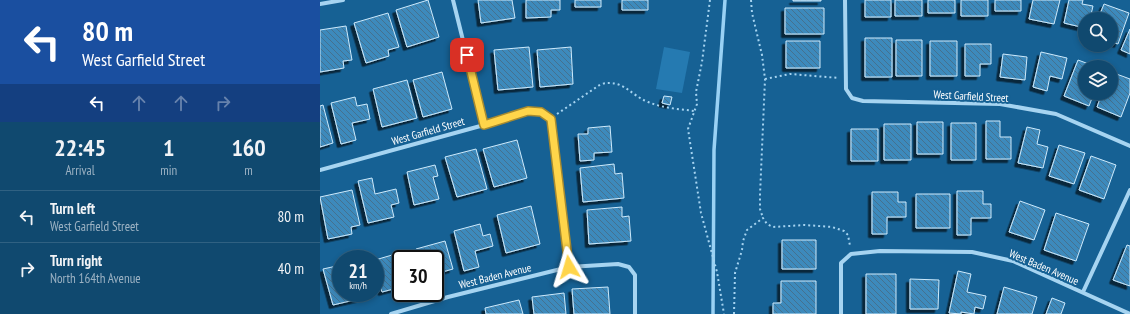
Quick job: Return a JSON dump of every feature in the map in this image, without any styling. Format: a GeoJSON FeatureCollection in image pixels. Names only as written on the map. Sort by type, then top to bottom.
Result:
{"type":"FeatureCollection","features":[{"type":"Feature","properties":{"kind":"street"},"geometry":{"type":"LineString","coordinates":[[320,4],[343,0]]}},
{"type":"Feature","properties":{"kind":"street"},"geometry":{"type":"LineString","coordinates":[[453,0],[484,125]]}},
{"type":"Feature","properties":{"kind":"street"},"geometry":{"type":"LineString","coordinates":[[845,0],[846,78]]}},
{"type":"Feature","properties":{"kind":"street","name":"West Garfield Street"},"geometry":{"type":"LineString","coordinates":[[846,78],[846,89],[852,98],[864,101],[1000,104],[1056,114],[1130,146]]}},
{"type":"Feature","properties":{"kind":"street","name":"West Garfield Street"},"geometry":{"type":"LineString","coordinates":[[320,170],[484,125],[528,111],[541,112],[551,119]]}},
{"type":"Feature","properties":{"kind":"street"},"geometry":{"type":"LineString","coordinates":[[551,119],[569,267]]}},
{"type":"Feature","properties":{"kind":"street"},"geometry":{"type":"LineString","coordinates":[[1083,292],[1130,190]]}},
{"type":"Feature","properties":{"kind":"street","name":"West Baden Avenue"},"geometry":{"type":"LineString","coordinates":[[852,254],[880,251],[972,252],[1013,261],[1130,314]]}},
{"type":"Feature","properties":{"kind":"street"},"geometry":{"type":"LineString","coordinates":[[841,314],[841,263],[852,254]]}},
{"type":"Feature","properties":{"kind":"street","name":"West Baden Avenue"},"geometry":{"type":"LineString","coordinates":[[391,314],[448,297],[569,267],[618,264],[629,267],[635,275],[635,314]]}},
{"type":"Feature","properties":{"kind":"path"},"geometry":{"type":"LineString","coordinates":[[710,0],[702,62],[696,92],[697,104],[688,129],[705,232],[711,247],[717,272],[724,314]]}},
{"type":"Feature","properties":{"kind":"path"},"geometry":{"type":"LineString","coordinates":[[751,0],[752,13],[762,55],[765,79],[760,195],[760,209],[763,218],[767,224],[773,227],[821,226],[832,227],[844,231],[849,239],[852,254]]}},
{"type":"Feature","properties":{"kind":"path"},"geometry":{"type":"LineString","coordinates":[[765,79],[790,74],[846,78]]}},
{"type":"Feature","properties":{"kind":"path"},"geometry":{"type":"LineString","coordinates":[[551,119],[593,89],[601,84],[609,82],[624,86],[641,99],[650,103],[694,111]]}},
{"type":"Feature","properties":{"kind":"path"},"geometry":{"type":"LineString","coordinates":[[734,314],[735,273],[742,250],[743,241],[748,230],[763,218]]}},
{"type":"Feature","properties":{"kind":"shaded area"},"geometry":{"type":"Polygon","coordinates":[[[664,47],[690,52],[682,93],[656,89],[664,47]]]}},
{"type":"Feature","properties":{"kind":"building"},"geometry":{"type":"Polygon","coordinates":[[[428,0],[439,37],[407,47],[396,10],[428,0]]]}},
{"type":"Feature","properties":{"kind":"building"},"geometry":{"type":"Polygon","coordinates":[[[478,0],[512,0],[515,18],[481,23],[478,0]]]}},
{"type":"Feature","properties":{"kind":"building"},"geometry":{"type":"Polygon","coordinates":[[[526,0],[560,0],[560,10],[551,10],[551,17],[526,18],[526,0]]]}},
{"type":"Feature","properties":{"kind":"building"},"geometry":{"type":"Polygon","coordinates":[[[575,0],[601,0],[601,7],[575,7],[575,0]]]}},
{"type":"Feature","properties":{"kind":"building"},"geometry":{"type":"Polygon","coordinates":[[[622,0],[648,0],[648,10],[622,10],[622,0]]]}},
{"type":"Feature","properties":{"kind":"building"},"geometry":{"type":"Polygon","coordinates":[[[821,0],[821,1],[793,1],[821,0]]]}},
{"type":"Feature","properties":{"kind":"building"},"geometry":{"type":"Polygon","coordinates":[[[865,0],[891,0],[891,17],[865,17],[865,0]]]}},
{"type":"Feature","properties":{"kind":"building"},"geometry":{"type":"Polygon","coordinates":[[[895,0],[922,0],[922,16],[895,16],[895,0]]]}},
{"type":"Feature","properties":{"kind":"building"},"geometry":{"type":"Polygon","coordinates":[[[928,0],[955,0],[955,13],[928,13],[928,0]]]}},
{"type":"Feature","properties":{"kind":"building"},"geometry":{"type":"Polygon","coordinates":[[[961,0],[988,0],[988,16],[961,16],[961,0]]]}},
{"type":"Feature","properties":{"kind":"building"},"geometry":{"type":"Polygon","coordinates":[[[995,0],[1021,0],[1021,11],[995,11],[995,0]]]}},
{"type":"Feature","properties":{"kind":"building"},"geometry":{"type":"Polygon","coordinates":[[[1033,0],[1060,0],[1054,24],[1029,19],[1033,0]]]}},
{"type":"Feature","properties":{"kind":"building"},"geometry":{"type":"Polygon","coordinates":[[[1069,0],[1083,0],[1082,4],[1093,6],[1092,12],[1078,12],[1078,26],[1064,23],[1069,0]]]}},
{"type":"Feature","properties":{"kind":"building"},"geometry":{"type":"Polygon","coordinates":[[[1104,4],[1129,13],[1118,44],[1118,12],[1101,12],[1104,4]]]}},
{"type":"Feature","properties":{"kind":"building"},"geometry":{"type":"Polygon","coordinates":[[[785,8],[824,8],[824,34],[785,34],[785,8]]]}},
{"type":"Feature","properties":{"kind":"building"},"geometry":{"type":"Polygon","coordinates":[[[388,13],[399,47],[388,50],[389,56],[366,63],[354,23],[388,13]]]}},
{"type":"Feature","properties":{"kind":"building"},"geometry":{"type":"Polygon","coordinates":[[[346,26],[352,60],[343,61],[344,68],[320,72],[320,30],[346,26]]]}},
{"type":"Feature","properties":{"kind":"building"},"geometry":{"type":"Polygon","coordinates":[[[1130,29],[1130,54],[1121,50],[1130,29]]]}},
{"type":"Feature","properties":{"kind":"building"},"geometry":{"type":"Polygon","coordinates":[[[865,38],[892,38],[892,77],[865,77],[865,38]]]}},
{"type":"Feature","properties":{"kind":"building"},"geometry":{"type":"Polygon","coordinates":[[[896,40],[922,40],[922,76],[896,76],[896,40]]]}},
{"type":"Feature","properties":{"kind":"building"},"geometry":{"type":"Polygon","coordinates":[[[786,41],[820,41],[820,68],[786,68],[786,41]]]}},
{"type":"Feature","properties":{"kind":"building"},"geometry":{"type":"Polygon","coordinates":[[[930,41],[957,41],[957,76],[930,76],[930,41]]]}},
{"type":"Feature","properties":{"kind":"building"},"geometry":{"type":"Polygon","coordinates":[[[965,44],[991,44],[991,64],[980,64],[980,76],[965,76],[965,44]]]}},
{"type":"Feature","properties":{"kind":"building"},"geometry":{"type":"Polygon","coordinates":[[[529,47],[533,87],[498,90],[494,50],[529,47]]]}},
{"type":"Feature","properties":{"kind":"building"},"geometry":{"type":"Polygon","coordinates":[[[571,47],[573,84],[540,87],[537,50],[571,47]]]}},
{"type":"Feature","properties":{"kind":"building"},"geometry":{"type":"Polygon","coordinates":[[[1041,52],[1067,58],[1062,79],[1050,76],[1047,91],[1033,87],[1041,52]]]}},
{"type":"Feature","properties":{"kind":"building"},"geometry":{"type":"Polygon","coordinates":[[[1003,54],[1027,57],[1025,80],[1000,77],[1003,54]]]}},
{"type":"Feature","properties":{"kind":"building"},"geometry":{"type":"Polygon","coordinates":[[[1078,60],[1078,100],[1091,100],[1089,106],[1064,96],[1078,60]]]}},
{"type":"Feature","properties":{"kind":"building"},"geometry":{"type":"Polygon","coordinates":[[[442,72],[452,109],[423,117],[413,80],[442,72]]]}},
{"type":"Feature","properties":{"kind":"building"},"geometry":{"type":"Polygon","coordinates":[[[1118,75],[1130,79],[1130,93],[1121,117],[1097,107],[1100,100],[1118,100],[1118,75]]]}},
{"type":"Feature","properties":{"kind":"building"},"geometry":{"type":"Polygon","coordinates":[[[407,80],[417,118],[382,127],[373,89],[407,80]]]}},
{"type":"Feature","properties":{"kind":"building"},"geometry":{"type":"Polygon","coordinates":[[[664,96],[672,97],[670,105],[662,103],[664,96]]]}},
{"type":"Feature","properties":{"kind":"building"},"geometry":{"type":"Polygon","coordinates":[[[355,97],[357,106],[367,104],[370,119],[352,123],[356,140],[341,144],[331,103],[355,97]]]}},
{"type":"Feature","properties":{"kind":"building"},"geometry":{"type":"Polygon","coordinates":[[[323,105],[333,143],[320,147],[320,106],[323,105]]]}},
{"type":"Feature","properties":{"kind":"building"},"geometry":{"type":"Polygon","coordinates":[[[986,121],[1000,121],[1000,137],[1011,137],[1011,159],[986,159],[986,121]]]}},
{"type":"Feature","properties":{"kind":"building"},"geometry":{"type":"Polygon","coordinates":[[[917,122],[943,122],[943,154],[917,154],[917,122]]]}},
{"type":"Feature","properties":{"kind":"building"},"geometry":{"type":"Polygon","coordinates":[[[951,123],[976,123],[976,160],[951,160],[951,123]]]}},
{"type":"Feature","properties":{"kind":"building"},"geometry":{"type":"Polygon","coordinates":[[[884,124],[911,124],[911,160],[884,160],[884,124]]]}},
{"type":"Feature","properties":{"kind":"building"},"geometry":{"type":"Polygon","coordinates":[[[610,126],[612,152],[594,153],[594,160],[580,161],[578,134],[588,134],[588,128],[610,126]]]}},
{"type":"Feature","properties":{"kind":"building"},"geometry":{"type":"Polygon","coordinates":[[[1027,127],[1040,130],[1037,144],[1048,147],[1043,168],[1018,163],[1027,127]]]}},
{"type":"Feature","properties":{"kind":"building"},"geometry":{"type":"Polygon","coordinates":[[[851,129],[878,129],[878,161],[851,161],[851,129]]]}},
{"type":"Feature","properties":{"kind":"building"},"geometry":{"type":"Polygon","coordinates":[[[517,140],[527,178],[494,187],[483,149],[517,140]]]}},
{"type":"Feature","properties":{"kind":"building"},"geometry":{"type":"Polygon","coordinates":[[[1059,145],[1085,153],[1074,184],[1049,176],[1059,145]]]}},
{"type":"Feature","properties":{"kind":"building"},"geometry":{"type":"Polygon","coordinates":[[[476,149],[487,189],[457,197],[445,157],[476,149]]]}},
{"type":"Feature","properties":{"kind":"building"},"geometry":{"type":"Polygon","coordinates":[[[1091,156],[1116,165],[1104,199],[1079,190],[1091,156]]]}},
{"type":"Feature","properties":{"kind":"building"},"geometry":{"type":"Polygon","coordinates":[[[614,164],[615,174],[622,173],[624,198],[583,202],[580,168],[614,164]]]}},
{"type":"Feature","properties":{"kind":"building"},"geometry":{"type":"Polygon","coordinates":[[[435,165],[438,176],[433,177],[439,199],[414,205],[407,172],[435,165]]]}},
{"type":"Feature","properties":{"kind":"building"},"geometry":{"type":"Polygon","coordinates":[[[372,178],[375,194],[396,189],[399,203],[391,205],[394,217],[368,223],[358,181],[372,178]]]}},
{"type":"Feature","properties":{"kind":"building"},"geometry":{"type":"Polygon","coordinates":[[[352,190],[360,225],[351,227],[352,234],[328,239],[320,197],[352,190]]]}},
{"type":"Feature","properties":{"kind":"building"},"geometry":{"type":"Polygon","coordinates":[[[957,191],[983,191],[983,204],[991,204],[991,218],[971,218],[971,235],[957,235],[957,191]]]}},
{"type":"Feature","properties":{"kind":"building"},"geometry":{"type":"Polygon","coordinates":[[[872,192],[898,192],[898,202],[906,202],[906,217],[887,217],[887,234],[872,234],[872,192]]]}},
{"type":"Feature","properties":{"kind":"building"},"geometry":{"type":"Polygon","coordinates":[[[916,194],[950,194],[950,228],[916,228],[916,194]]]}},
{"type":"Feature","properties":{"kind":"building"},"geometry":{"type":"Polygon","coordinates":[[[1020,201],[1045,210],[1034,240],[1009,232],[1020,201]]]}},
{"type":"Feature","properties":{"kind":"building"},"geometry":{"type":"Polygon","coordinates":[[[531,206],[540,244],[506,253],[497,215],[531,206]]]}},
{"type":"Feature","properties":{"kind":"building"},"geometry":{"type":"Polygon","coordinates":[[[622,207],[622,217],[629,216],[631,241],[589,244],[587,210],[622,207]]]}},
{"type":"Feature","properties":{"kind":"building"},"geometry":{"type":"Polygon","coordinates":[[[1056,213],[1089,224],[1076,261],[1044,250],[1056,213]]]}},
{"type":"Feature","properties":{"kind":"building"},"geometry":{"type":"Polygon","coordinates":[[[480,224],[483,236],[490,234],[493,246],[475,251],[479,267],[464,271],[454,231],[480,224]]]}},
{"type":"Feature","properties":{"kind":"building"},"geometry":{"type":"Polygon","coordinates":[[[782,240],[816,240],[816,269],[782,269],[782,240]]]}},
{"type":"Feature","properties":{"kind":"building"},"geometry":{"type":"Polygon","coordinates":[[[445,241],[453,269],[444,272],[444,250],[416,249],[445,241]]]}},
{"type":"Feature","properties":{"kind":"building"},"geometry":{"type":"Polygon","coordinates":[[[1127,245],[1130,246],[1130,286],[1113,280],[1127,245]]]}},
{"type":"Feature","properties":{"kind":"building"},"geometry":{"type":"Polygon","coordinates":[[[392,255],[392,289],[384,291],[384,257],[392,255]]]}},
{"type":"Feature","properties":{"kind":"building"},"geometry":{"type":"Polygon","coordinates":[[[332,267],[332,301],[323,269],[332,267]]]}},
{"type":"Feature","properties":{"kind":"building"},"geometry":{"type":"Polygon","coordinates":[[[958,271],[971,274],[967,292],[986,296],[983,309],[975,307],[974,314],[961,312],[961,314],[949,313],[958,271]]]}},
{"type":"Feature","properties":{"kind":"building"},"geometry":{"type":"Polygon","coordinates":[[[866,274],[896,274],[896,314],[866,314],[866,274]]]}},
{"type":"Feature","properties":{"kind":"building"},"geometry":{"type":"Polygon","coordinates":[[[910,279],[939,280],[938,309],[910,309],[910,279]]]}},
{"type":"Feature","properties":{"kind":"building"},"geometry":{"type":"Polygon","coordinates":[[[781,281],[816,281],[816,314],[773,314],[773,303],[781,303],[781,281]]]}},
{"type":"Feature","properties":{"kind":"building"},"geometry":{"type":"Polygon","coordinates":[[[608,287],[610,314],[574,314],[572,289],[608,287]]]}},
{"type":"Feature","properties":{"kind":"building"},"geometry":{"type":"Polygon","coordinates":[[[1004,287],[1037,297],[1032,314],[997,314],[1004,287]]]}},
{"type":"Feature","properties":{"kind":"building"},"geometry":{"type":"Polygon","coordinates":[[[564,293],[566,314],[534,314],[532,297],[564,293]]]}},
{"type":"Feature","properties":{"kind":"building"},"geometry":{"type":"Polygon","coordinates":[[[1052,298],[1065,303],[1061,314],[1046,314],[1052,298]]]}},
{"type":"Feature","properties":{"kind":"building"},"geometry":{"type":"Polygon","coordinates":[[[519,300],[523,314],[486,314],[485,308],[519,300]]]}},
{"type":"Feature","properties":{"kind":"building"},"geometry":{"type":"Polygon","coordinates":[[[332,302],[346,302],[333,305],[332,302]]]}},
{"type":"Feature","properties":{"kind":"waterway"},"geometry":{"type":"LineString","coordinates":[[713,314],[714,150],[725,0]]}},
{"type":"Feature","properties":{"kind":"route"},"geometry":{"type":"LineString","coordinates":[[467,55],[484,125],[528,111],[541,112],[551,119],[569,267]]}}]}
